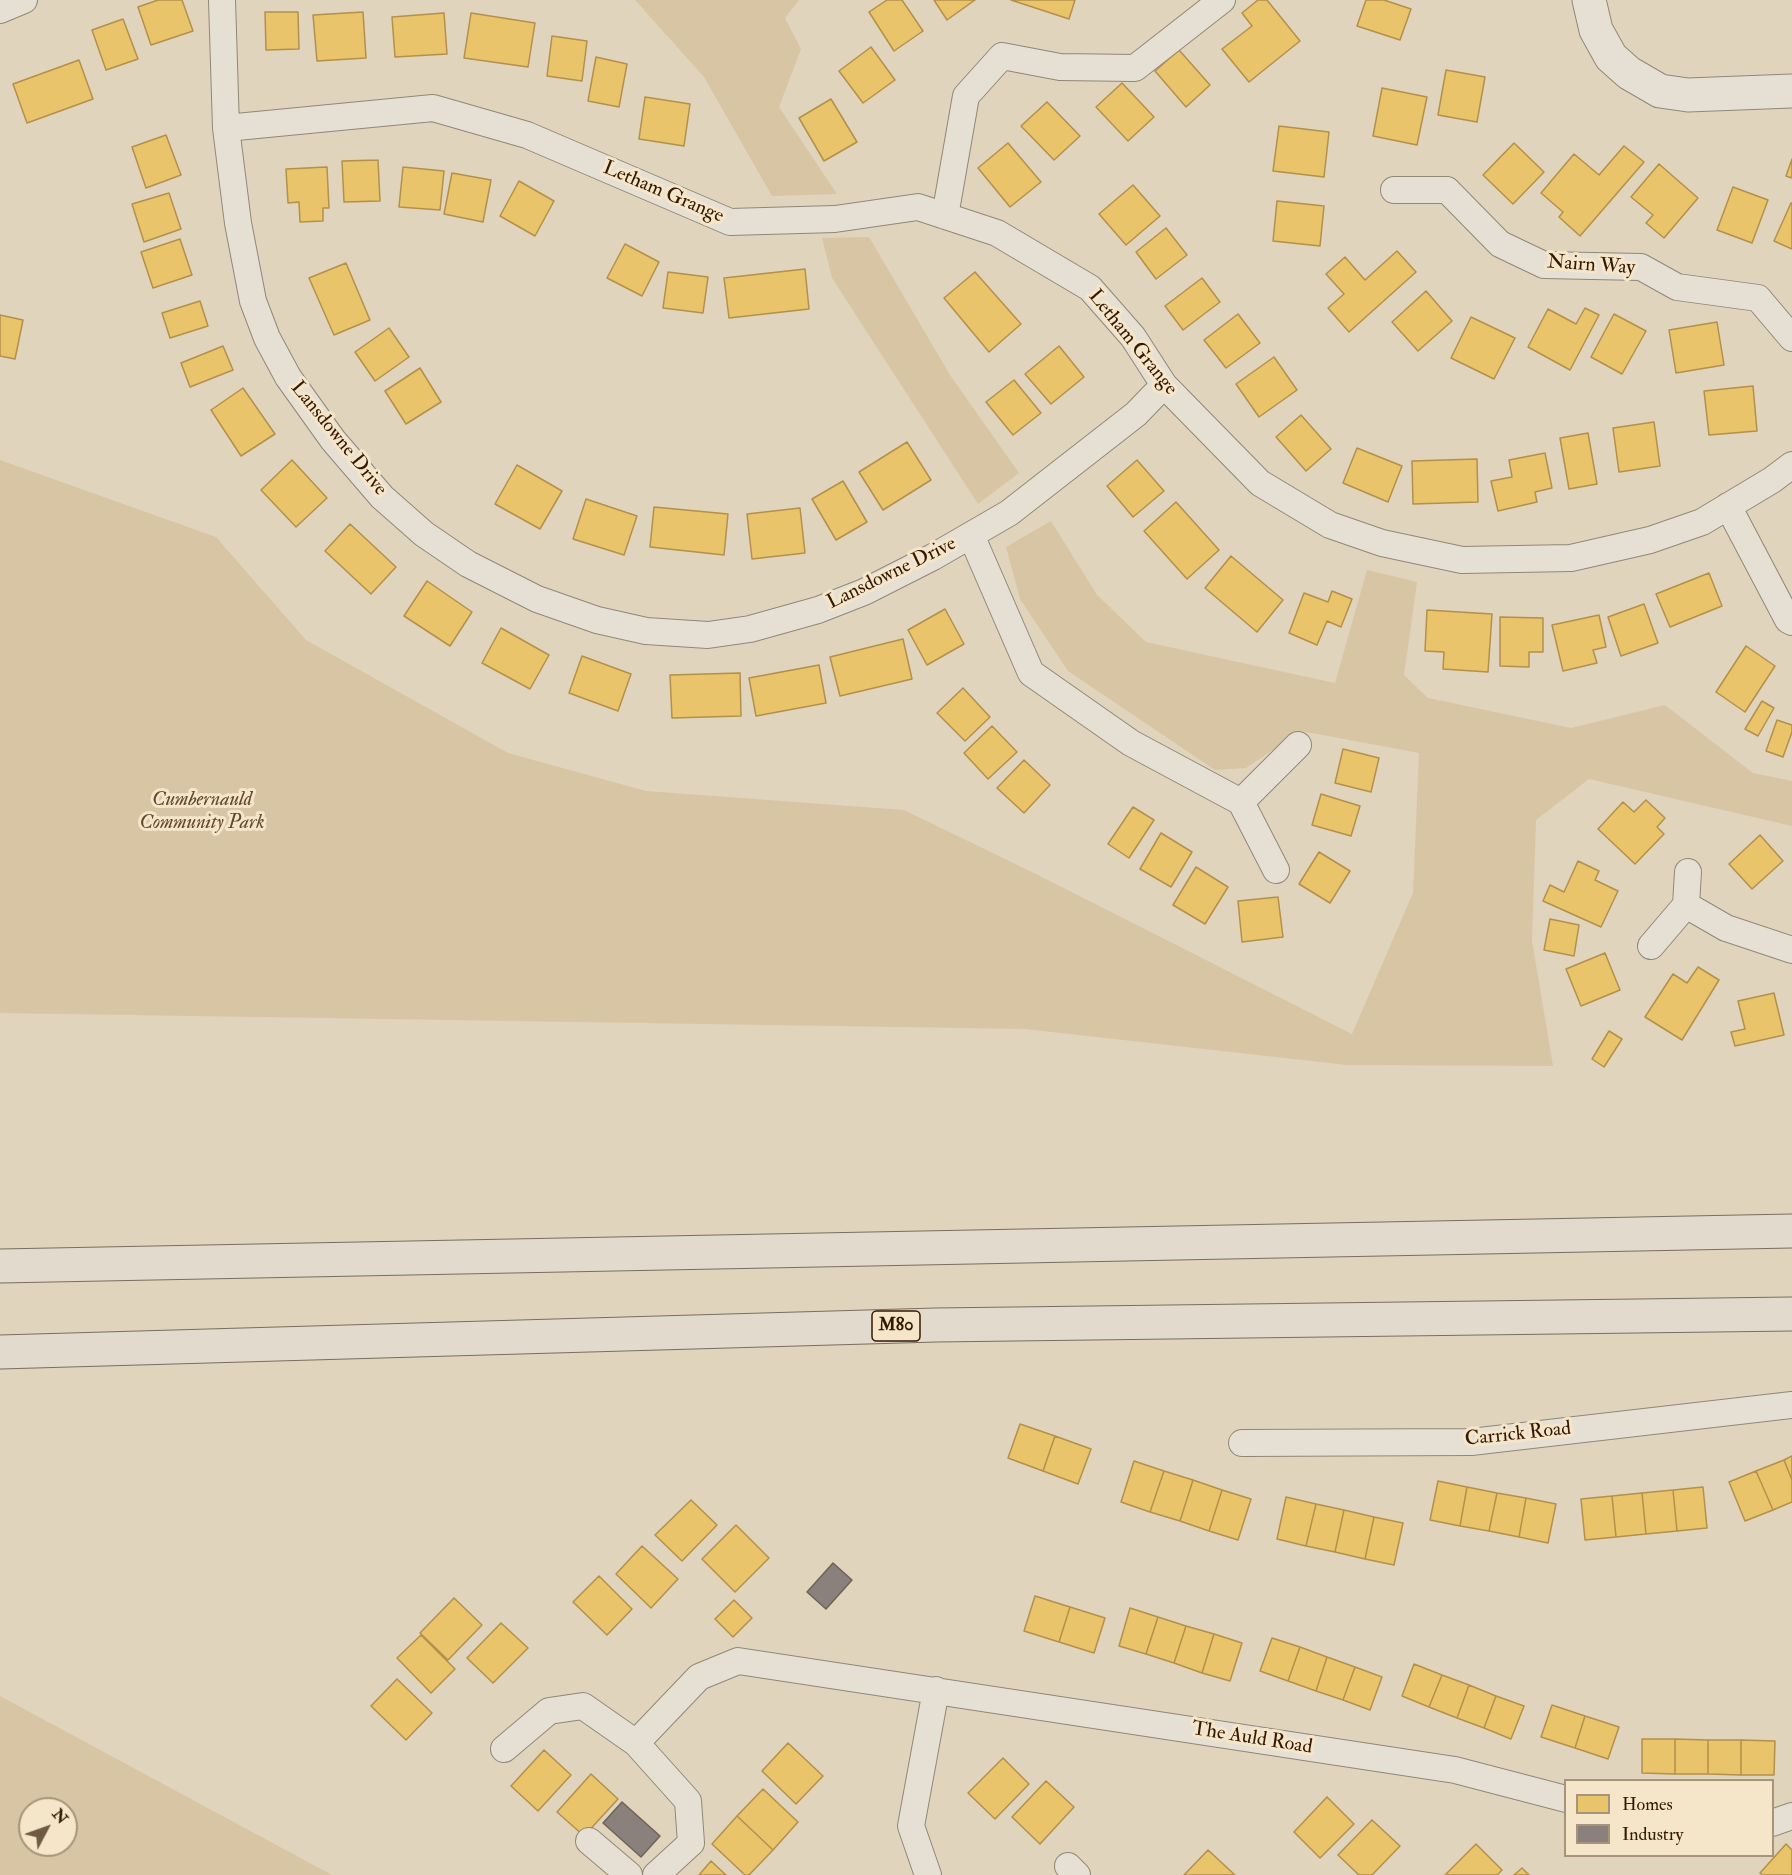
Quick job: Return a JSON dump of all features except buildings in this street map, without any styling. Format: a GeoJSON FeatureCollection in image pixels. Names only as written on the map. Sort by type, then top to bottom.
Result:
{"type":"FeatureCollection","features":[{"type":"Feature","properties":{"kind":"highway"},"geometry":{"type":"LineString","coordinates":[[0,1266],[1792,1231]]}},
{"type":"Feature","properties":{"kind":"highway","name":"M80"},"geometry":{"type":"LineString","coordinates":[[0,1352],[936,1324],[1792,1314]]}},
{"type":"Feature","properties":{"kind":"street"},"geometry":{"type":"LineString","coordinates":[[0,10],[24,0]]}},
{"type":"Feature","properties":{"kind":"street","name":"Lansdowne Drive"},"geometry":{"type":"LineString","coordinates":[[222,0],[226,128],[238,223],[253,301],[267,338],[288,377],[333,440],[382,497],[424,534],[468,564],[537,599],[597,620],[646,631],[708,635],[750,629],[818,610],[864,592],[1010,513],[1136,414],[1164,385]]}},
{"type":"Feature","properties":{"kind":"street"},"geometry":{"type":"LineString","coordinates":[[945,216],[966,96],[1002,56],[1060,67],[1135,68],[1222,0]]}},
{"type":"Feature","properties":{"kind":"street"},"geometry":{"type":"LineString","coordinates":[[1589,0],[1596,30],[1611,57],[1629,73],[1660,91],[1688,95],[1792,91]]}},
{"type":"Feature","properties":{"kind":"street","name":"Letham Grange"},"geometry":{"type":"LineString","coordinates":[[226,128],[433,108],[527,135],[730,222],[835,219],[918,207],[997,233],[1090,288],[1133,337],[1164,385],[1260,483],[1330,525],[1382,543],[1462,560],[1571,558],[1650,540],[1702,522],[1773,480],[1792,465]]}},
{"type":"Feature","properties":{"kind":"street","name":"Nairn Way"},"geometry":{"type":"LineString","coordinates":[[1394,190],[1447,190],[1500,244],[1544,265],[1641,267],[1677,286],[1758,298],[1792,338]]}},
{"type":"Feature","properties":{"kind":"street"},"geometry":{"type":"LineString","coordinates":[[1728,506],[1788,620],[1792,622]]}},
{"type":"Feature","properties":{"kind":"street","name":"Lansdowne Drive"},"geometry":{"type":"LineString","coordinates":[[971,535],[1031,673],[1131,743],[1241,802]]}},
{"type":"Feature","properties":{"kind":"street"},"geometry":{"type":"LineString","coordinates":[[1276,870],[1241,802],[1298,745]]}},
{"type":"Feature","properties":{"kind":"street"},"geometry":{"type":"LineString","coordinates":[[1651,946],[1686,905],[1688,872]]}},
{"type":"Feature","properties":{"kind":"street"},"geometry":{"type":"LineString","coordinates":[[1686,905],[1726,928],[1792,950]]}},
{"type":"Feature","properties":{"kind":"street","name":"Carrick Road"},"geometry":{"type":"LineString","coordinates":[[1242,1443],[1471,1442],[1792,1405]]}},
{"type":"Feature","properties":{"kind":"street","name":"The Auld Road"},"geometry":{"type":"LineString","coordinates":[[636,1743],[699,1677],[738,1660],[1455,1770],[1564,1798]]}},
{"type":"Feature","properties":{"kind":"street"},"geometry":{"type":"LineString","coordinates":[[928,1875],[911,1826],[936,1690]]}},
{"type":"Feature","properties":{"kind":"street"},"geometry":{"type":"LineString","coordinates":[[504,1749],[549,1711],[583,1706],[636,1743],[688,1801],[691,1843],[656,1875]]}},
{"type":"Feature","properties":{"kind":"street"},"geometry":{"type":"LineString","coordinates":[[1774,1823],[1792,1816]]}},
{"type":"Feature","properties":{"kind":"street"},"geometry":{"type":"LineString","coordinates":[[589,1841],[629,1875]]}},
{"type":"Feature","properties":{"kind":"green space"},"geometry":{"type":"Polygon","coordinates":[[[635,0],[799,0],[785,18],[801,49],[779,107],[837,194],[772,196],[704,77],[635,0]]]}},
{"type":"Feature","properties":{"kind":"green space"},"geometry":{"type":"Polygon","coordinates":[[[869,237],[950,375],[1019,473],[978,504],[832,278],[822,238],[869,237]]]}},
{"type":"Feature","properties":{"kind":"green space","name":"Cumbernauld Community Park"},"geometry":{"type":"Polygon","coordinates":[[[0,460],[216,537],[306,640],[508,753],[646,791],[904,810],[1352,1034],[1413,893],[1419,753],[1301,731],[1246,768],[1215,770],[1068,671],[1020,599],[1006,547],[1051,521],[1097,595],[1146,642],[1335,683],[1367,570],[1417,582],[1404,675],[1428,698],[1571,728],[1665,705],[1753,773],[1792,781],[1792,826],[1589,779],[1536,820],[1532,941],[1553,1066],[1347,1065],[1025,1029],[0,1013],[0,460]]]}},
{"type":"Feature","properties":{"kind":"green space"},"geometry":{"type":"Polygon","coordinates":[[[0,1696],[332,1875],[0,1875],[0,1696]]]}}]}
